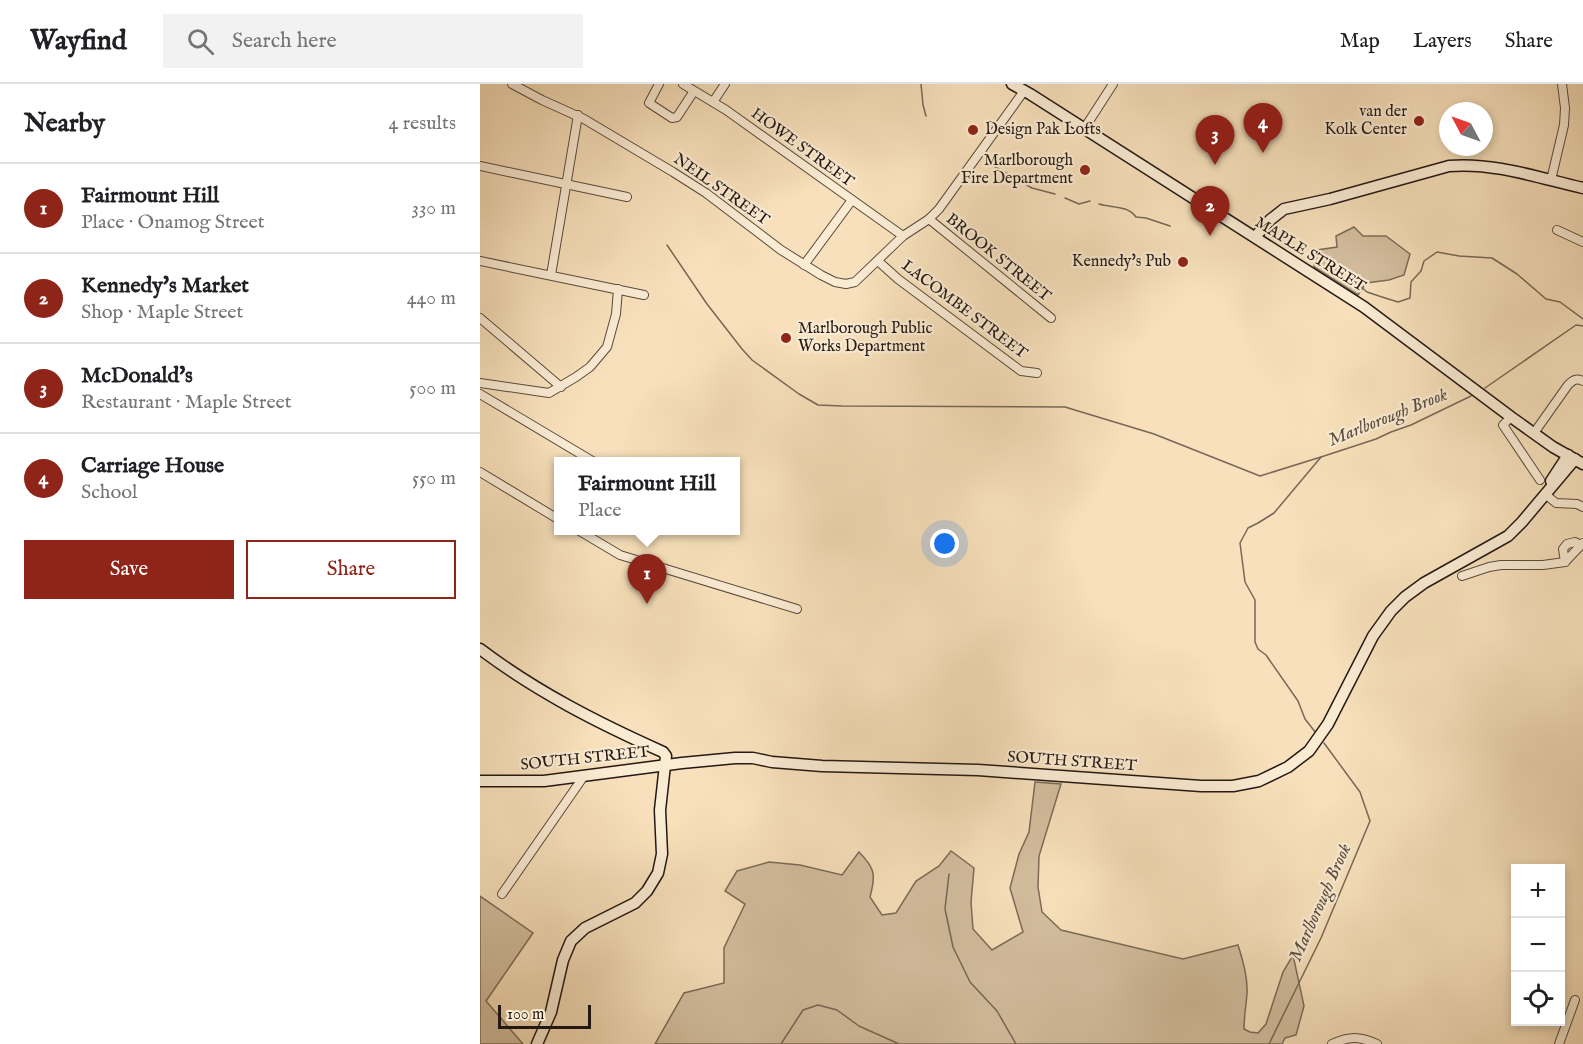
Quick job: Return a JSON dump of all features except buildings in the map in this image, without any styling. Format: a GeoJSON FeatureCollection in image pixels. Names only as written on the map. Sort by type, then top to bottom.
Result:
{"type":"FeatureCollection","features":[{"type":"Feature","properties":{"kind":"main road","name":"MAPLE STREET"},"geometry":{"type":"LineString","coordinates":[[1012,84],[1368,310],[1511,417],[1577,462]]}},
{"type":"Feature","properties":{"kind":"main road"},"geometry":{"type":"LineString","coordinates":[[1255,237],[1270,220],[1284,209],[1449,166],[1493,167],[1583,188]]}},
{"type":"Feature","properties":{"kind":"main road"},"geometry":{"type":"LineString","coordinates":[[1553,447],[1558,454],[1562,470],[1577,462]]}},
{"type":"Feature","properties":{"kind":"main road","name":"SOUTH STREET"},"geometry":{"type":"LineString","coordinates":[[480,781],[544,781],[717,759],[753,758],[822,766],[978,770],[1200,786],[1249,784],[1288,767],[1313,747],[1328,724],[1373,636],[1400,602],[1424,583],[1502,540],[1518,526],[1562,470],[1577,462]]}},
{"type":"Feature","properties":{"kind":"main road","name":"SOUTH STREET"},"geometry":{"type":"LineString","coordinates":[[1536,504],[1562,470]]}},
{"type":"Feature","properties":{"kind":"main road"},"geometry":{"type":"LineString","coordinates":[[480,649],[586,717],[663,752],[666,756],[660,810],[662,859],[658,873],[647,891],[635,903],[585,928],[571,941],[562,960],[551,1012],[537,1044]]}},
{"type":"Feature","properties":{"kind":"street","name":"NEIL STREET"},"geometry":{"type":"LineString","coordinates":[[512,84],[578,115],[706,193],[804,265],[835,282],[846,284],[855,282],[903,236],[929,219],[939,209],[1024,91]]}},
{"type":"Feature","properties":{"kind":"street"},"geometry":{"type":"LineString","coordinates":[[659,84],[649,103],[672,118],[677,117],[694,91]]}},
{"type":"Feature","properties":{"kind":"street","name":"HOWE STREET"},"geometry":{"type":"LineString","coordinates":[[683,84],[713,102],[903,236]]}},
{"type":"Feature","properties":{"kind":"street"},"geometry":{"type":"LineString","coordinates":[[713,102],[725,84]]}},
{"type":"Feature","properties":{"kind":"street"},"geometry":{"type":"LineString","coordinates":[[1084,129],[1113,84]]}},
{"type":"Feature","properties":{"kind":"street"},"geometry":{"type":"LineString","coordinates":[[1551,180],[1564,125],[1562,84]]}},
{"type":"Feature","properties":{"kind":"street"},"geometry":{"type":"LineString","coordinates":[[550,275],[578,115]]}},
{"type":"Feature","properties":{"kind":"street"},"geometry":{"type":"LineString","coordinates":[[480,166],[627,197]]}},
{"type":"Feature","properties":{"kind":"street"},"geometry":{"type":"LineString","coordinates":[[804,265],[852,200]]}},
{"type":"Feature","properties":{"kind":"street","name":"BROOK STREET"},"geometry":{"type":"LineString","coordinates":[[929,219],[1051,318]]}},
{"type":"Feature","properties":{"kind":"street"},"geometry":{"type":"LineString","coordinates":[[1557,230],[1583,242]]}},
{"type":"Feature","properties":{"kind":"street"},"geometry":{"type":"LineString","coordinates":[[480,261],[644,295]]}},
{"type":"Feature","properties":{"kind":"street","name":"LACOMBE STREET"},"geometry":{"type":"LineString","coordinates":[[878,261],[898,279],[1012,365],[1021,371],[1037,373]]}},
{"type":"Feature","properties":{"kind":"street"},"geometry":{"type":"LineString","coordinates":[[480,383],[549,393],[561,387],[590,367],[607,347],[616,314],[618,289]]}},
{"type":"Feature","properties":{"kind":"street"},"geometry":{"type":"LineString","coordinates":[[480,318],[561,387]]}},
{"type":"Feature","properties":{"kind":"street"},"geometry":{"type":"LineString","coordinates":[[1534,433],[1568,385],[1577,379],[1583,381]]}},
{"type":"Feature","properties":{"kind":"street"},"geometry":{"type":"LineString","coordinates":[[480,394],[586,457]]}},
{"type":"Feature","properties":{"kind":"street"},"geometry":{"type":"LineString","coordinates":[[1511,417],[1503,425],[1540,480]]}},
{"type":"Feature","properties":{"kind":"street"},"geometry":{"type":"LineString","coordinates":[[480,472],[554,517]]}},
{"type":"Feature","properties":{"kind":"street"},"geometry":{"type":"LineString","coordinates":[[1545,494],[1556,503],[1577,504],[1583,507]]}},
{"type":"Feature","properties":{"kind":"street"},"geometry":{"type":"LineString","coordinates":[[587,535],[620,555],[797,609]]}},
{"type":"Feature","properties":{"kind":"street"},"geometry":{"type":"LineString","coordinates":[[1462,576],[1501,565],[1543,565],[1565,562],[1582,544]]}},
{"type":"Feature","properties":{"kind":"street"},"geometry":{"type":"LineString","coordinates":[[502,894],[584,776]]}},
{"type":"Feature","properties":{"kind":"street"},"geometry":{"type":"LineString","coordinates":[[1559,1044],[1575,1000]]}},
{"type":"Feature","properties":{"kind":"street"},"geometry":{"type":"LineString","coordinates":[[1332,1044],[1352,1037],[1377,1044]]}},
{"type":"Feature","properties":{"kind":"shaded area"},"geometry":{"type":"Polygon","coordinates":[[[1354,227],[1363,236],[1386,236],[1410,254],[1404,275],[1389,280],[1366,283],[1358,295],[1314,267],[1317,250],[1337,247],[1336,236],[1354,227]]]}},
{"type":"Feature","properties":{"kind":"shaded area"},"geometry":{"type":"Polygon","coordinates":[[[1035,782],[1061,784],[1039,856],[1038,887],[1042,912],[1061,930],[1183,959],[1238,945],[1247,981],[1244,1029],[1250,1032],[1258,1033],[1266,1024],[1283,972],[1293,955],[1304,1006],[1296,1035],[1285,1038],[1282,1044],[655,1044],[684,993],[724,983],[724,948],[745,904],[725,891],[737,871],[769,862],[800,865],[842,875],[859,852],[873,872],[870,897],[882,915],[896,913],[916,881],[939,866],[951,851],[974,868],[971,902],[973,929],[992,950],[1023,932],[1010,888],[1019,854],[1029,832],[1035,782]]]}},
{"type":"Feature","properties":{"kind":"shaded area"},"geometry":{"type":"Polygon","coordinates":[[[480,896],[533,933],[486,1001],[523,1044],[480,1044],[480,896]]]}},
{"type":"Feature","properties":{"kind":"waterway"},"geometry":{"type":"LineString","coordinates":[[921,84],[926,116]]}},
{"type":"Feature","properties":{"kind":"waterway"},"geometry":{"type":"LineString","coordinates":[[985,161],[1032,188],[1055,194]]}},
{"type":"Feature","properties":{"kind":"waterway"},"geometry":{"type":"LineString","coordinates":[[1065,198],[1079,204],[1090,201]]}},
{"type":"Feature","properties":{"kind":"waterway"},"geometry":{"type":"LineString","coordinates":[[1099,204],[1128,210],[1136,217],[1170,226]]}},
{"type":"Feature","properties":{"kind":"waterway"},"geometry":{"type":"LineString","coordinates":[[667,245],[707,304],[752,360],[818,405],[1065,407],[1154,434],[1260,476],[1321,457]]}},
{"type":"Feature","properties":{"kind":"waterway"},"geometry":{"type":"LineString","coordinates":[[1342,269],[1344,277],[1353,280],[1367,292],[1398,302],[1410,298],[1411,282],[1421,271],[1424,261],[1437,252],[1492,258],[1517,274],[1546,299],[1560,302],[1583,319]]}},
{"type":"Feature","properties":{"kind":"waterway","name":"Marlborough Brook"},"geometry":{"type":"LineString","coordinates":[[1485,388],[1576,325],[1583,326]]}},
{"type":"Feature","properties":{"kind":"waterway","name":"Marlborough Brook"},"geometry":{"type":"LineString","coordinates":[[1316,733],[1305,719],[1298,701],[1255,642],[1255,600],[1245,582],[1240,543],[1248,528],[1274,513],[1321,457],[1411,425],[1471,396]]}},
{"type":"Feature","properties":{"kind":"waterway","name":"Marlborough Brook"},"geometry":{"type":"LineString","coordinates":[[1269,1044],[1321,938],[1370,821],[1360,792],[1324,743]]}},
{"type":"Feature","properties":{"kind":"waterway"},"geometry":{"type":"LineString","coordinates":[[949,874],[945,909],[953,947],[970,982],[997,1011],[1016,1044]]}},
{"type":"Feature","properties":{"kind":"waterway","name":"Marlborough Brook"},"geometry":{"type":"LineString","coordinates":[[781,1044],[803,1010],[818,1005],[837,1010],[859,1026],[899,1044]]}},
{"type":"Feature","properties":{"kind":"place","name":"van der Kolk Center"},"geometry":{"type":"Point","coordinates":[1419,121]}},
{"type":"Feature","properties":{"kind":"place","name":"Design Pak Lofts"},"geometry":{"type":"Point","coordinates":[973,130]}},
{"type":"Feature","properties":{"kind":"place","name":"Carriage House"},"geometry":{"type":"Point","coordinates":[1263,153]}},
{"type":"Feature","properties":{"kind":"place","name":"McDonald's"},"geometry":{"type":"Point","coordinates":[1215,165]}},
{"type":"Feature","properties":{"kind":"place","name":"Marlborough Fire Department"},"geometry":{"type":"Point","coordinates":[1085,170]}},
{"type":"Feature","properties":{"kind":"place","name":"Kennedy's Market"},"geometry":{"type":"Point","coordinates":[1210,236]}},
{"type":"Feature","properties":{"kind":"place","name":"Kennedy's Pub"},"geometry":{"type":"Point","coordinates":[1183,262]}},
{"type":"Feature","properties":{"kind":"place","name":"Marlborough Public Works Department"},"geometry":{"type":"Point","coordinates":[786,338]}},
{"type":"Feature","properties":{"kind":"place","name":"Fairmount Hill"},"geometry":{"type":"Point","coordinates":[647,604]}}]}
